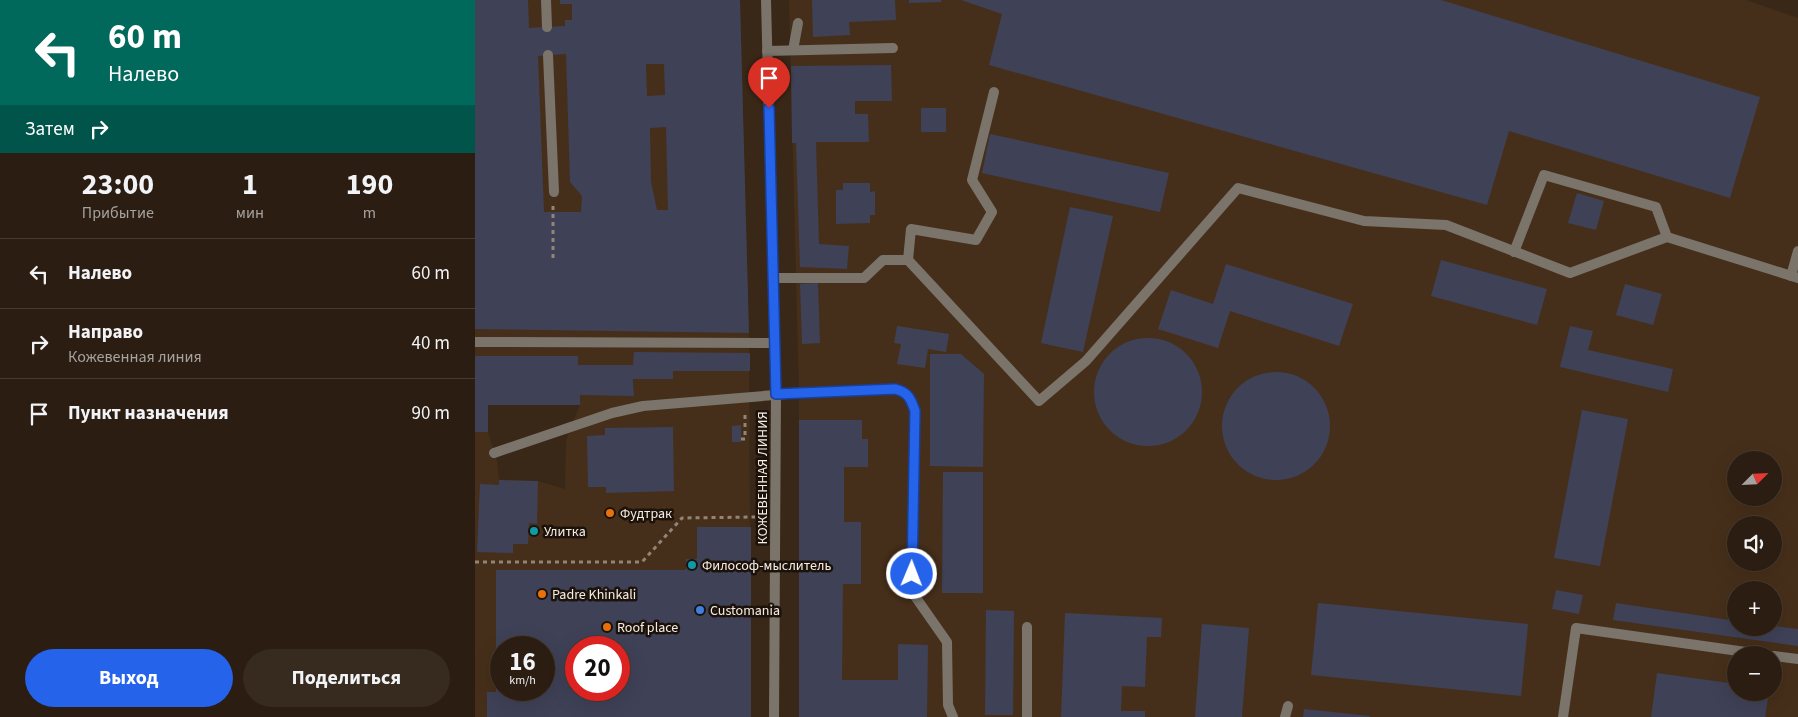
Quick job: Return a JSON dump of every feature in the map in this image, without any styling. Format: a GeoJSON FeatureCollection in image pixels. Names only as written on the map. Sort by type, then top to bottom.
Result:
{"type":"FeatureCollection","features":[{"type":"Feature","properties":{"kind":"street"},"geometry":{"type":"LineString","coordinates":[[546,0],[547,27]]}},
{"type":"Feature","properties":{"kind":"street","name":"КОЖЕВЕННАЯ ЛИНИЯ"},"geometry":{"type":"LineString","coordinates":[[766,0],[776,394],[774,717]]}},
{"type":"Feature","properties":{"kind":"street"},"geometry":{"type":"LineString","coordinates":[[793,50],[798,23]]}},
{"type":"Feature","properties":{"kind":"street"},"geometry":{"type":"LineString","coordinates":[[767,51],[893,48]]}},
{"type":"Feature","properties":{"kind":"street"},"geometry":{"type":"LineString","coordinates":[[548,56],[555,192]]}},
{"type":"Feature","properties":{"kind":"street"},"geometry":{"type":"LineString","coordinates":[[908,260],[911,229],[976,240],[991,212],[972,180],[994,92]]}},
{"type":"Feature","properties":{"kind":"street"},"geometry":{"type":"LineString","coordinates":[[1515,252],[1544,174],[1656,207],[1667,237]]}},
{"type":"Feature","properties":{"kind":"street"},"geometry":{"type":"LineString","coordinates":[[774,278],[863,278],[883,260],[908,260],[1039,401],[1086,361],[1238,188],[1365,221],[1446,225],[1570,273],[1667,237],[1794,277],[1798,251]]}},
{"type":"Feature","properties":{"kind":"street"},"geometry":{"type":"LineString","coordinates":[[475,342],[775,343]]}},
{"type":"Feature","properties":{"kind":"street"},"geometry":{"type":"LineString","coordinates":[[494,453],[612,412],[643,406],[776,394],[895,389],[905,391],[911,398],[915,411],[912,592],[947,642],[948,705],[953,717]]}},
{"type":"Feature","properties":{"kind":"street"},"geometry":{"type":"LineString","coordinates":[[1027,627],[1027,717]]}},
{"type":"Feature","properties":{"kind":"street"},"geometry":{"type":"LineString","coordinates":[[1563,717],[1575,628],[1727,649]]}},
{"type":"Feature","properties":{"kind":"street"},"geometry":{"type":"LineString","coordinates":[[1782,657],[1798,659]]}},
{"type":"Feature","properties":{"kind":"street"},"geometry":{"type":"LineString","coordinates":[[1285,717],[1288,706]]}},
{"type":"Feature","properties":{"kind":"path"},"geometry":{"type":"LineString","coordinates":[[553,258],[555,192]]}},
{"type":"Feature","properties":{"kind":"path"},"geometry":{"type":"LineString","coordinates":[[741,439],[745,439],[745,397]]}},
{"type":"Feature","properties":{"kind":"path"},"geometry":{"type":"LineString","coordinates":[[475,562],[642,562],[682,518],[755,516]]}},
{"type":"Feature","properties":{"kind":"shaded area"},"geometry":{"type":"Polygon","coordinates":[[[475,0],[740,0],[749,343],[751,717],[475,717],[475,405],[488,405],[488,432],[497,461],[499,480],[538,481],[565,489],[566,440],[580,405],[580,395],[634,395],[633,365],[578,365],[578,356],[475,356],[475,0]]]}},
{"type":"Feature","properties":{"kind":"shaded area"},"geometry":{"type":"Polygon","coordinates":[[[789,0],[1746,0],[1798,18],[1798,717],[799,717],[799,393],[789,0]]]}},
{"type":"Feature","properties":{"kind":"building"},"geometry":{"type":"Polygon","coordinates":[[[475,0],[528,0],[529,28],[565,26],[565,20],[572,20],[572,4],[560,4],[560,0],[740,0],[749,333],[475,329],[475,0]],[[566,54],[538,56],[544,212],[581,212],[582,196],[570,182],[566,54]],[[646,64],[647,96],[665,95],[664,64],[646,64]],[[666,127],[650,128],[651,182],[657,210],[668,210],[666,127]]]}},
{"type":"Feature","properties":{"kind":"building"},"geometry":{"type":"Polygon","coordinates":[[[812,0],[895,0],[896,20],[849,22],[850,35],[813,37],[812,0]]]}},
{"type":"Feature","properties":{"kind":"building"},"geometry":{"type":"Polygon","coordinates":[[[909,0],[941,0],[941,2],[909,3],[909,0]]]}},
{"type":"Feature","properties":{"kind":"building"},"geometry":{"type":"Polygon","coordinates":[[[961,0],[1441,0],[1760,97],[1730,198],[1509,131],[1487,205],[989,65],[1002,14],[961,0]]]}},
{"type":"Feature","properties":{"kind":"building"},"geometry":{"type":"Polygon","coordinates":[[[891,65],[892,101],[855,101],[855,114],[868,114],[869,142],[816,142],[819,244],[849,246],[847,269],[800,267],[796,143],[792,143],[791,66],[891,65]]]}},
{"type":"Feature","properties":{"kind":"building"},"geometry":{"type":"Polygon","coordinates":[[[921,108],[946,108],[946,132],[921,132],[921,108]]]}},
{"type":"Feature","properties":{"kind":"building"},"geometry":{"type":"Polygon","coordinates":[[[990,134],[1169,173],[1160,212],[982,173],[990,134]]]}},
{"type":"Feature","properties":{"kind":"building"},"geometry":{"type":"Polygon","coordinates":[[[843,183],[870,183],[870,192],[875,191],[875,215],[870,215],[870,223],[836,224],[836,190],[843,190],[843,183]]]}},
{"type":"Feature","properties":{"kind":"building"},"geometry":{"type":"Polygon","coordinates":[[[1577,193],[1604,201],[1596,230],[1568,223],[1577,193]]]}},
{"type":"Feature","properties":{"kind":"building"},"geometry":{"type":"Polygon","coordinates":[[[1070,207],[1113,216],[1083,352],[1041,343],[1070,207]]]}},
{"type":"Feature","properties":{"kind":"building"},"geometry":{"type":"Polygon","coordinates":[[[1441,260],[1547,289],[1537,325],[1431,296],[1441,260]]]}},
{"type":"Feature","properties":{"kind":"building"},"geometry":{"type":"Polygon","coordinates":[[[1226,264],[1353,304],[1339,346],[1230,311],[1218,348],[1158,329],[1171,290],[1213,304],[1226,264]]]}},
{"type":"Feature","properties":{"kind":"building"},"geometry":{"type":"Polygon","coordinates":[[[818,283],[820,343],[802,344],[800,284],[818,283]]]}},
{"type":"Feature","properties":{"kind":"building"},"geometry":{"type":"Polygon","coordinates":[[[1625,284],[1662,294],[1653,325],[1616,315],[1625,284]]]}},
{"type":"Feature","properties":{"kind":"building"},"geometry":{"type":"Polygon","coordinates":[[[897,326],[949,334],[946,352],[928,349],[925,368],[897,364],[901,344],[894,343],[897,326]]]}},
{"type":"Feature","properties":{"kind":"building"},"geometry":{"type":"Polygon","coordinates":[[[1570,326],[1593,331],[1588,350],[1673,369],[1668,392],[1560,367],[1570,326]]]}},
{"type":"Feature","properties":{"kind":"building"},"geometry":{"type":"Polygon","coordinates":[[[1148,338],[1169,342],[1186,354],[1198,371],[1202,392],[1198,413],[1186,430],[1169,442],[1148,446],[1127,442],[1110,430],[1098,413],[1094,392],[1098,371],[1110,354],[1127,342],[1148,338]]]}},
{"type":"Feature","properties":{"kind":"building"},"geometry":{"type":"Polygon","coordinates":[[[634,352],[750,353],[750,371],[673,371],[673,379],[633,379],[634,396],[580,395],[580,405],[488,405],[488,432],[475,432],[475,356],[578,356],[578,365],[633,365],[634,352]]]}},
{"type":"Feature","properties":{"kind":"building"},"geometry":{"type":"Polygon","coordinates":[[[930,354],[961,354],[984,374],[983,467],[930,466],[930,354]]]}},
{"type":"Feature","properties":{"kind":"building"},"geometry":{"type":"Polygon","coordinates":[[[1276,372],[1297,376],[1314,388],[1326,405],[1330,426],[1326,447],[1314,464],[1297,476],[1276,480],[1255,476],[1238,464],[1226,447],[1222,426],[1226,405],[1238,388],[1255,376],[1276,372]]]}},
{"type":"Feature","properties":{"kind":"building"},"geometry":{"type":"Polygon","coordinates":[[[1582,410],[1628,419],[1600,566],[1554,558],[1582,410]]]}},
{"type":"Feature","properties":{"kind":"building"},"geometry":{"type":"Polygon","coordinates":[[[799,420],[862,420],[862,439],[868,439],[868,467],[844,467],[844,522],[861,522],[861,584],[843,584],[842,680],[898,680],[898,644],[928,645],[927,717],[799,717],[799,420]]]}},
{"type":"Feature","properties":{"kind":"building"},"geometry":{"type":"Polygon","coordinates":[[[741,425],[741,442],[732,442],[732,426],[741,425]]]}},
{"type":"Feature","properties":{"kind":"building"},"geometry":{"type":"Polygon","coordinates":[[[673,427],[674,491],[606,493],[606,487],[588,487],[587,436],[605,435],[605,428],[673,427]]]}},
{"type":"Feature","properties":{"kind":"building"},"geometry":{"type":"Polygon","coordinates":[[[943,472],[983,472],[983,593],[942,593],[943,472]]]}},
{"type":"Feature","properties":{"kind":"building"},"geometry":{"type":"Polygon","coordinates":[[[499,480],[538,481],[537,524],[529,523],[528,544],[513,544],[513,553],[477,552],[480,484],[499,485],[499,480]]]}},
{"type":"Feature","properties":{"kind":"building"},"geometry":{"type":"Polygon","coordinates":[[[697,527],[751,527],[751,717],[487,717],[487,692],[490,692],[490,701],[555,701],[555,636],[496,636],[496,570],[686,570],[686,559],[697,559],[697,527]]]}},
{"type":"Feature","properties":{"kind":"building"},"geometry":{"type":"Polygon","coordinates":[[[1556,590],[1583,595],[1579,614],[1552,609],[1556,590]]]}},
{"type":"Feature","properties":{"kind":"building"},"geometry":{"type":"Polygon","coordinates":[[[1318,603],[1528,624],[1521,696],[1311,675],[1318,603]]]}},
{"type":"Feature","properties":{"kind":"building"},"geometry":{"type":"Polygon","coordinates":[[[1616,603],[1727,620],[1727,636],[1782,636],[1782,627],[1798,629],[1798,646],[1613,620],[1616,603]]]}},
{"type":"Feature","properties":{"kind":"building"},"geometry":{"type":"Polygon","coordinates":[[[986,610],[1014,611],[1013,715],[985,715],[986,610]]]}},
{"type":"Feature","properties":{"kind":"building"},"geometry":{"type":"Polygon","coordinates":[[[1065,613],[1162,618],[1161,637],[1147,637],[1145,687],[1122,686],[1121,711],[1145,711],[1145,717],[1061,717],[1065,613]]]}},
{"type":"Feature","properties":{"kind":"building"},"geometry":{"type":"Polygon","coordinates":[[[1202,624],[1249,628],[1242,717],[1195,717],[1202,624]]]}},
{"type":"Feature","properties":{"kind":"building"},"geometry":{"type":"Polygon","coordinates":[[[1657,673],[1727,683],[1727,701],[1768,701],[1765,717],[1651,717],[1657,673]]]}},
{"type":"Feature","properties":{"kind":"building"},"geometry":{"type":"Polygon","coordinates":[[[1304,709],[1370,716],[1370,717],[1303,717],[1304,709]]]}},
{"type":"Feature","properties":{"kind":"place","name":"Фудтрак"},"geometry":{"type":"Point","coordinates":[610,513]}},
{"type":"Feature","properties":{"kind":"place","name":"Улитка"},"geometry":{"type":"Point","coordinates":[534,531]}},
{"type":"Feature","properties":{"kind":"place","name":"Философ-мыслитель"},"geometry":{"type":"Point","coordinates":[692,565]}},
{"type":"Feature","properties":{"kind":"place","name":"Padre Khinkali"},"geometry":{"type":"Point","coordinates":[542,594]}},
{"type":"Feature","properties":{"kind":"place","name":"Customania"},"geometry":{"type":"Point","coordinates":[700,610]}},
{"type":"Feature","properties":{"kind":"place","name":"Roof place"},"geometry":{"type":"Point","coordinates":[607,627]}},
{"type":"Feature","properties":{"kind":"route"},"geometry":{"type":"LineString","coordinates":[[769,108],[776,394],[895,389],[905,391],[911,398],[915,411],[912,574]]}}]}
